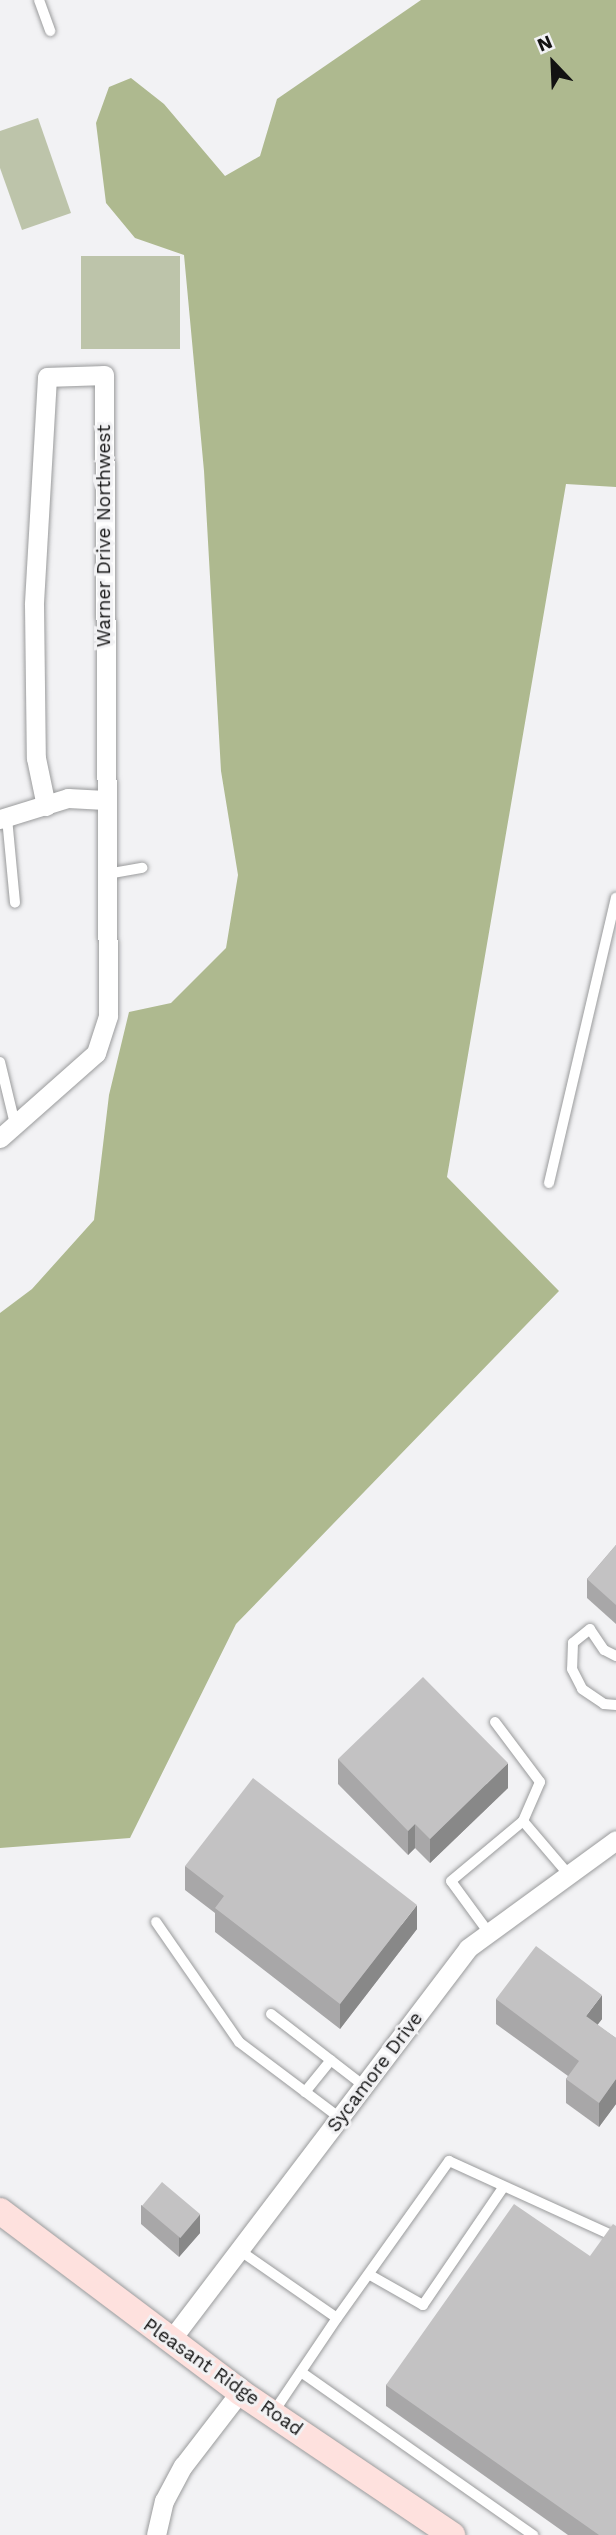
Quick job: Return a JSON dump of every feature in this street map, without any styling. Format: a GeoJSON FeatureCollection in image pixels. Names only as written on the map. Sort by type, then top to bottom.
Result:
{"type":"FeatureCollection","features":[{"type":"Feature","properties":{"kind":"main road","name":"Pleasant Ridge Road"},"geometry":{"type":"LineString","coordinates":[[0,2211],[240,2392],[452,2535]]}},
{"type":"Feature","properties":{"kind":"street","name":"Warner Drive Northwest"},"geometry":{"type":"LineString","coordinates":[[0,1138],[79,1071],[102,1042],[108,1016],[104,375],[47,377],[34,606],[36,758],[46,806]]}},
{"type":"Feature","properties":{"kind":"street"},"geometry":{"type":"LineString","coordinates":[[3,819],[68,798],[105,800]]}},
{"type":"Feature","properties":{"kind":"street","name":"Sycamore Drive"},"geometry":{"type":"LineString","coordinates":[[170,2341],[468,1948],[616,1840]]}},
{"type":"Feature","properties":{"kind":"street"},"geometry":{"type":"LineString","coordinates":[[156,2535],[164,2501],[183,2466],[240,2392]]}},
{"type":"Feature","properties":{"kind":"lane"},"geometry":{"type":"LineString","coordinates":[[39,0],[50,31]]}},
{"type":"Feature","properties":{"kind":"lane"},"geometry":{"type":"LineString","coordinates":[[3,819],[15,903]]}},
{"type":"Feature","properties":{"kind":"lane"},"geometry":{"type":"LineString","coordinates":[[106,874],[142,868]]}},
{"type":"Feature","properties":{"kind":"lane"},"geometry":{"type":"LineString","coordinates":[[549,1183],[616,898]]}},
{"type":"Feature","properties":{"kind":"lane"},"geometry":{"type":"LineString","coordinates":[[0,1062],[16,1125]]}},
{"type":"Feature","properties":{"kind":"lane"},"geometry":{"type":"LineString","coordinates":[[616,1656],[604,1650],[590,1629],[573,1643],[572,1669],[582,1689],[604,1704],[616,1705]]}},
{"type":"Feature","properties":{"kind":"lane"},"geometry":{"type":"LineString","coordinates":[[489,1933],[451,1881],[523,1821],[540,1782],[495,1722]]}},
{"type":"Feature","properties":{"kind":"lane"},"geometry":{"type":"LineString","coordinates":[[523,1821],[569,1875]]}},
{"type":"Feature","properties":{"kind":"lane"},"geometry":{"type":"LineString","coordinates":[[156,1922],[239,2042],[340,2118]]}},
{"type":"Feature","properties":{"kind":"lane"},"geometry":{"type":"LineString","coordinates":[[271,2014],[365,2086]]}},
{"type":"Feature","properties":{"kind":"lane"},"geometry":{"type":"LineString","coordinates":[[305,2092],[331,2060]]}},
{"type":"Feature","properties":{"kind":"lane"},"geometry":{"type":"LineString","coordinates":[[272,2413],[449,2161],[502,2189],[616,2237]]}},
{"type":"Feature","properties":{"kind":"lane"},"geometry":{"type":"LineString","coordinates":[[370,2275],[423,2305],[502,2189]]}},
{"type":"Feature","properties":{"kind":"lane"},"geometry":{"type":"LineString","coordinates":[[239,2250],[337,2318]]}},
{"type":"Feature","properties":{"kind":"lane"},"geometry":{"type":"LineString","coordinates":[[301,2372],[533,2535]]}},
{"type":"Feature","properties":{"kind":"green space"},"geometry":{"type":"Polygon","coordinates":[[[421,0],[616,0],[616,487],[566,484],[447,1177],[559,1291],[236,1624],[130,1838],[0,1848],[0,1313],[32,1289],[94,1220],[109,1095],[129,1012],[171,1003],[226,948],[238,875],[221,771],[204,471],[184,255],[135,238],[106,203],[96,123],[109,87],[131,78],[164,104],[225,176],[260,156],[277,99],[421,0]]]}},
{"type":"Feature","properties":{"kind":"green space"},"geometry":{"type":"Polygon","coordinates":[[[38,118],[71,213],[22,230],[0,168],[0,131],[38,118]]]}},
{"type":"Feature","properties":{"kind":"green space"},"geometry":{"type":"Polygon","coordinates":[[[81,256],[180,256],[180,349],[81,349],[81,256]]]}},
{"type":"Feature","properties":{"kind":"building"},"geometry":{"type":"Polygon","coordinates":[[[616,1545],[616,1605],[587,1579],[616,1545]]]}},
{"type":"Feature","properties":{"kind":"building"},"geometry":{"type":"Polygon","coordinates":[[[423,1677],[508,1763],[430,1839],[415,1824],[408,1831],[338,1759],[423,1677]]]}},
{"type":"Feature","properties":{"kind":"building"},"geometry":{"type":"Polygon","coordinates":[[[253,1778],[417,1905],[340,2004],[215,1908],[224,1896],[185,1866],[253,1778]]]}},
{"type":"Feature","properties":{"kind":"building"},"geometry":{"type":"Polygon","coordinates":[[[536,1946],[602,1995],[586,2016],[616,2038],[616,2079],[599,2103],[566,2079],[579,2061],[496,1999],[536,1946]]]}},
{"type":"Feature","properties":{"kind":"building"},"geometry":{"type":"Polygon","coordinates":[[[162,2182],[200,2214],[180,2238],[142,2206],[162,2182]]]}},
{"type":"Feature","properties":{"kind":"building"},"geometry":{"type":"Polygon","coordinates":[[[514,2204],[590,2256],[613,2224],[616,2226],[616,2535],[599,2535],[386,2385],[514,2204]]]}}]}
